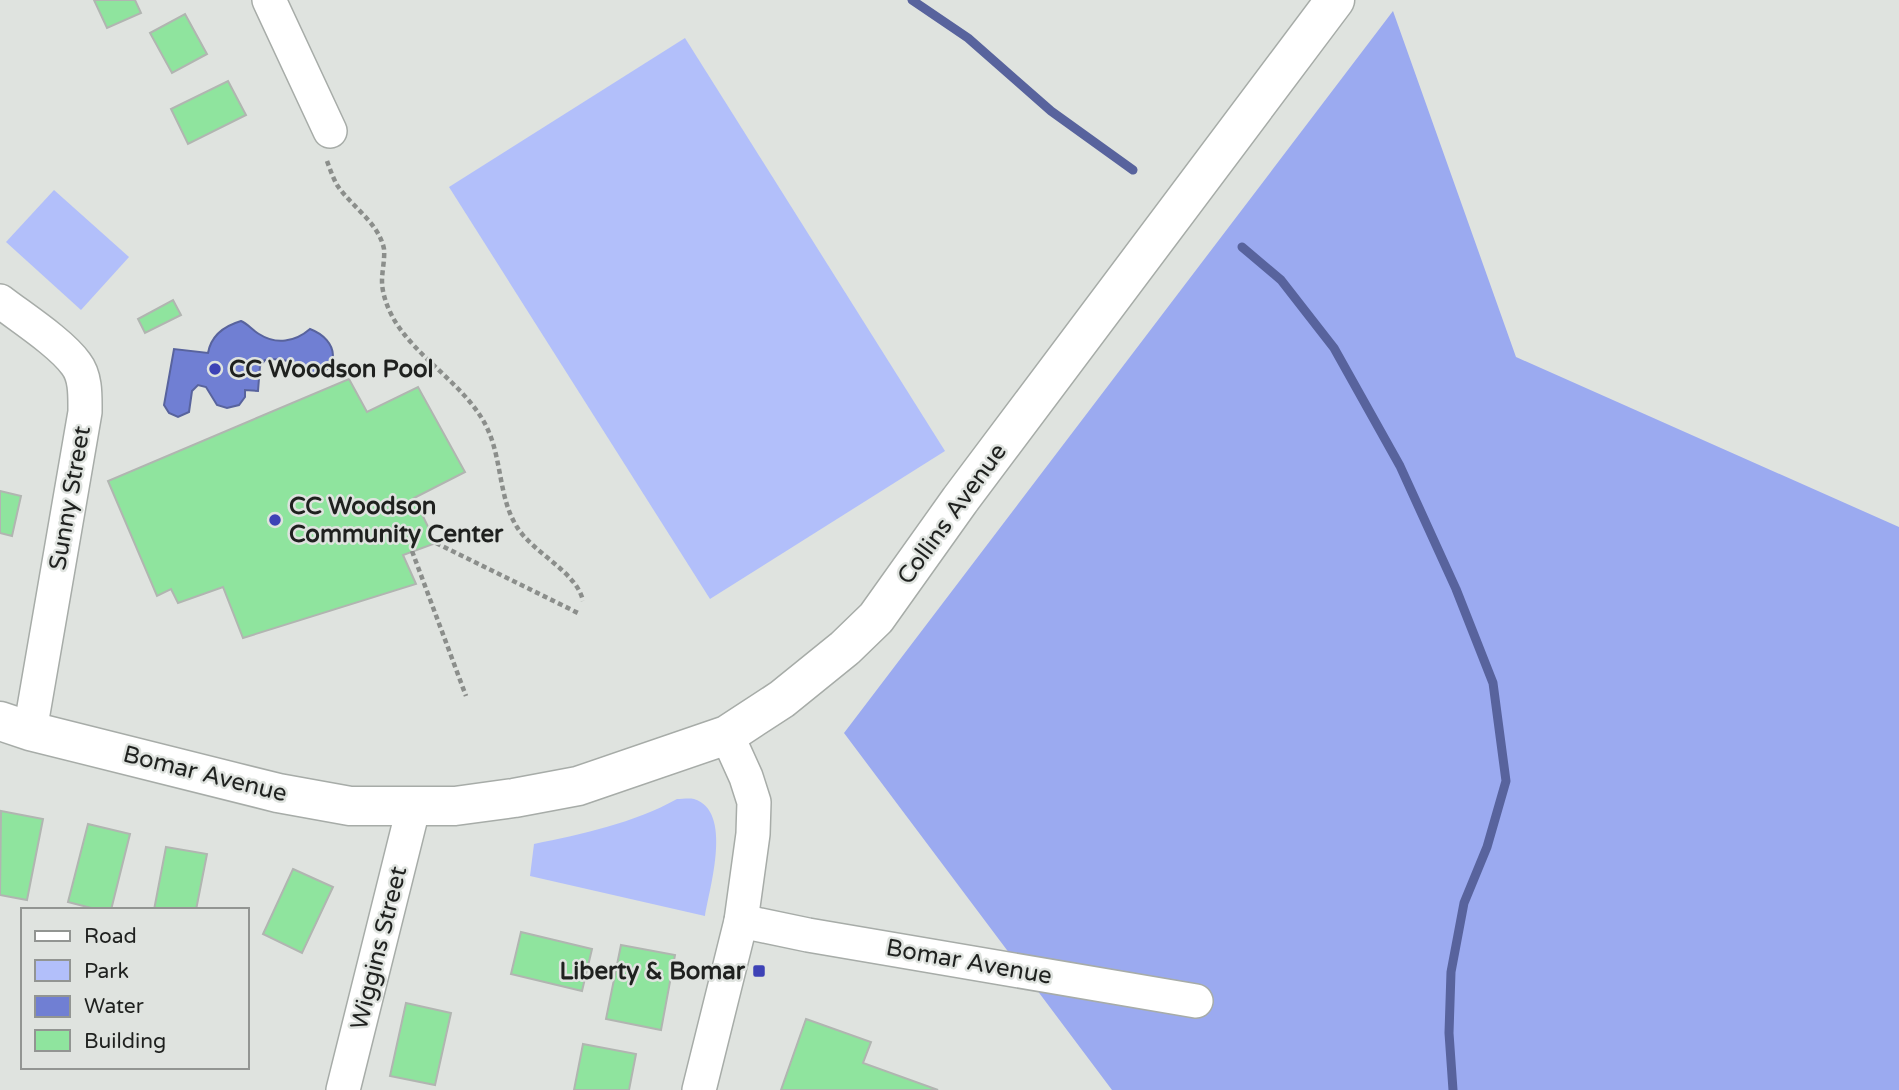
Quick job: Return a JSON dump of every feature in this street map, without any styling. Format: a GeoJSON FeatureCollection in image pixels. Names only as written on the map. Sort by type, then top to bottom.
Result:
{"type":"FeatureCollection","features":[{"type":"Feature","properties":{"kind":"street"},"geometry":{"type":"LineString","coordinates":[[269,0],[330,131]]}},
{"type":"Feature","properties":{"kind":"street","name":"Collins Avenue"},"geometry":{"type":"LineString","coordinates":[[414,805],[467,804],[578,786],[727,735],[782,699],[845,648],[876,618],[960,499],[1335,0]]}},
{"type":"Feature","properties":{"kind":"street","name":"Sunny Street"},"geometry":{"type":"LineString","coordinates":[[0,301],[57,345],[77,365],[85,387],[85,412],[15,726]]}},
{"type":"Feature","properties":{"kind":"street","name":"Bomar Avenue"},"geometry":{"type":"LineString","coordinates":[[15,726],[278,793],[350,806],[414,805]]}},
{"type":"Feature","properties":{"kind":"street"},"geometry":{"type":"LineString","coordinates":[[699,1090],[741,921],[753,834],[754,802],[727,735]]}},
{"type":"Feature","properties":{"kind":"street","name":"Wiggins Street"},"geometry":{"type":"LineString","coordinates":[[343,1090],[414,805]]}},
{"type":"Feature","properties":{"kind":"street","name":"Bomar Avenue"},"geometry":{"type":"LineString","coordinates":[[741,921],[1196,1002]]}},
{"type":"Feature","properties":{"kind":"path"},"geometry":{"type":"LineString","coordinates":[[330,131],[318,142],[337,185],[376,230],[384,249],[382,285],[390,311],[404,334],[473,407],[488,430],[506,500],[516,527],[580,589],[583,601]]}},
{"type":"Feature","properties":{"kind":"path"},"geometry":{"type":"LineString","coordinates":[[436,543],[578,613]]}},
{"type":"Feature","properties":{"kind":"path"},"geometry":{"type":"LineString","coordinates":[[412,551],[466,696]]}},
{"type":"Feature","properties":{"kind":"green space"},"geometry":{"type":"Polygon","coordinates":[[[685,38],[945,451],[710,599],[449,187],[685,38]]]}},
{"type":"Feature","properties":{"kind":"green space"},"geometry":{"type":"Polygon","coordinates":[[[54,190],[129,257],[81,310],[6,242],[54,190]]]}},
{"type":"Feature","properties":{"kind":"green space"},"geometry":{"type":"Polygon","coordinates":[[[677,799],[694,799],[706,806],[713,818],[716,851],[705,916],[530,876],[534,844],[626,821],[677,799]]]}},
{"type":"Feature","properties":{"kind":"shaded area"},"geometry":{"type":"Polygon","coordinates":[[[1393,11],[1516,357],[1899,527],[1899,1090],[1112,1090],[844,733],[1393,11]]]}},
{"type":"Feature","properties":{"kind":"water","name":"CC Woodson Pool"},"geometry":{"type":"Polygon","coordinates":[[[241,321],[265,337],[279,341],[298,337],[310,329],[327,340],[333,355],[332,362],[328,369],[310,378],[301,368],[290,362],[265,360],[260,366],[258,391],[245,390],[245,397],[239,405],[227,408],[217,405],[206,387],[198,385],[192,391],[189,412],[178,417],[169,413],[164,405],[174,349],[208,353],[219,332],[241,321]]]}},
{"type":"Feature","properties":{"kind":"building"},"geometry":{"type":"Polygon","coordinates":[[[94,0],[135,0],[141,13],[107,28],[94,0]]]}},
{"type":"Feature","properties":{"kind":"building"},"geometry":{"type":"Polygon","coordinates":[[[185,14],[207,54],[172,73],[150,33],[185,14]]]}},
{"type":"Feature","properties":{"kind":"building"},"geometry":{"type":"Polygon","coordinates":[[[228,81],[246,115],[188,144],[171,109],[228,81]]]}},
{"type":"Feature","properties":{"kind":"building"},"geometry":{"type":"Polygon","coordinates":[[[173,300],[181,315],[145,333],[138,319],[173,300]]]}},
{"type":"Feature","properties":{"kind":"building","name":"CC Woodson Community Center"},"geometry":{"type":"Polygon","coordinates":[[[349,379],[367,412],[418,387],[465,472],[414,498],[436,543],[403,555],[416,584],[243,638],[223,587],[178,603],[171,589],[157,596],[108,481],[349,379]]]}},
{"type":"Feature","properties":{"kind":"building"},"geometry":{"type":"Polygon","coordinates":[[[0,491],[21,496],[12,536],[0,533],[0,491]]]}},
{"type":"Feature","properties":{"kind":"building"},"geometry":{"type":"Polygon","coordinates":[[[1,811],[43,819],[27,900],[0,895],[1,811]]]}},
{"type":"Feature","properties":{"kind":"building"},"geometry":{"type":"Polygon","coordinates":[[[88,824],[130,834],[112,908],[91,908],[68,902],[88,824]]]}},
{"type":"Feature","properties":{"kind":"building"},"geometry":{"type":"Polygon","coordinates":[[[166,847],[207,854],[196,908],[154,908],[166,847]]]}},
{"type":"Feature","properties":{"kind":"building"},"geometry":{"type":"Polygon","coordinates":[[[293,869],[333,887],[302,953],[263,934],[293,869]]]}},
{"type":"Feature","properties":{"kind":"building"},"geometry":{"type":"Polygon","coordinates":[[[521,932],[592,949],[582,991],[511,974],[521,932]]]}},
{"type":"Feature","properties":{"kind":"building"},"geometry":{"type":"Polygon","coordinates":[[[621,945],[675,955],[661,1030],[606,1019],[621,945]]]}},
{"type":"Feature","properties":{"kind":"building"},"geometry":{"type":"Polygon","coordinates":[[[406,1003],[451,1013],[435,1085],[390,1076],[406,1003]]]}},
{"type":"Feature","properties":{"kind":"building"},"geometry":{"type":"Polygon","coordinates":[[[806,1019],[871,1042],[863,1063],[938,1090],[781,1090],[806,1019]]]}},
{"type":"Feature","properties":{"kind":"building"},"geometry":{"type":"Polygon","coordinates":[[[583,1044],[636,1054],[629,1090],[574,1090],[583,1044]]]}},
{"type":"Feature","properties":{"kind":"waterway"},"geometry":{"type":"LineString","coordinates":[[912,0],[968,38],[1051,111],[1133,170]]}},
{"type":"Feature","properties":{"kind":"waterway"},"geometry":{"type":"LineString","coordinates":[[1242,247],[1281,280],[1334,348],[1400,466],[1456,589],[1493,683],[1506,781],[1487,847],[1464,903],[1451,972],[1449,1033],[1453,1090]]}},
{"type":"Feature","properties":{"kind":"place","name":"CC Woodson Pool"},"geometry":{"type":"Point","coordinates":[215,369]}},
{"type":"Feature","properties":{"kind":"place","name":"CC Woodson Community Center"},"geometry":{"type":"Point","coordinates":[275,520]}},
{"type":"Feature","properties":{"kind":"place","name":"Liberty & Bomar"},"geometry":{"type":"Point","coordinates":[759,971]}}]}
